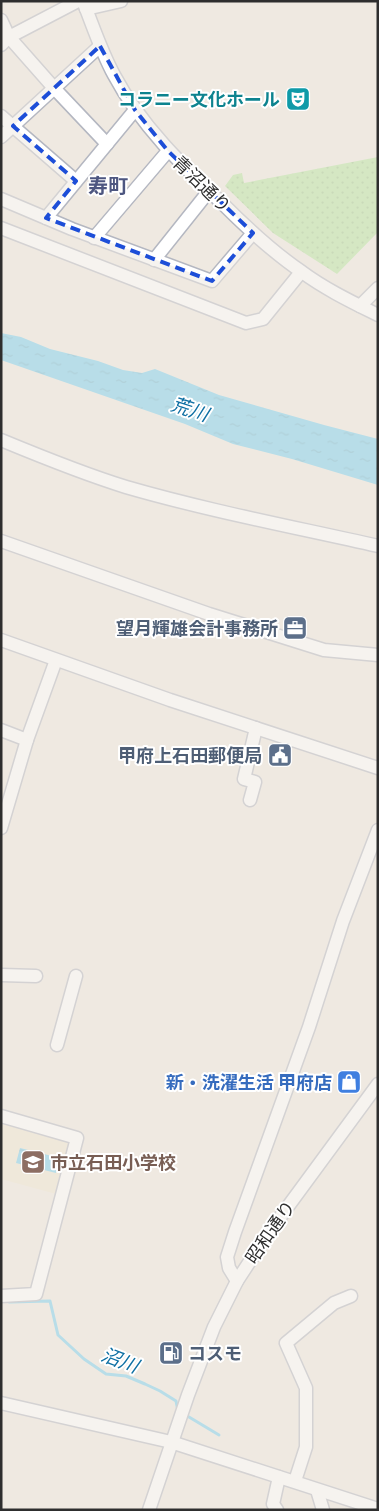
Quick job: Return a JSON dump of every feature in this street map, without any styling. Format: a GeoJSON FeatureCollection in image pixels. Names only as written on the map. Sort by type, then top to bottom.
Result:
{"type":"FeatureCollection","features":[{"type":"Feature","properties":{"kind":"street"},"geometry":{"type":"LineString","coordinates":[[5,41],[83,4],[121,1]]}},
{"type":"Feature","properties":{"kind":"street","name":"青沼通り"},"geometry":{"type":"LineString","coordinates":[[83,4],[114,76],[135,110],[168,151],[253,233],[301,272],[378,316]]}},
{"type":"Feature","properties":{"kind":"street"},"geometry":{"type":"LineString","coordinates":[[1,20],[5,41],[54,88],[107,144]]}},
{"type":"Feature","properties":{"kind":"street"},"geometry":{"type":"LineString","coordinates":[[1,137],[100,46]]}},
{"type":"Feature","properties":{"kind":"street"},"geometry":{"type":"LineString","coordinates":[[46,218],[135,110]]}},
{"type":"Feature","properties":{"kind":"street"},"geometry":{"type":"LineString","coordinates":[[1,116],[76,182]]}},
{"type":"Feature","properties":{"kind":"street"},"geometry":{"type":"LineString","coordinates":[[94,238],[168,151]]}},
{"type":"Feature","properties":{"kind":"street"},"geometry":{"type":"LineString","coordinates":[[154,260],[209,191]]}},
{"type":"Feature","properties":{"kind":"street"},"geometry":{"type":"LineString","coordinates":[[1,199],[94,238],[212,281],[253,233]]}},
{"type":"Feature","properties":{"kind":"street"},"geometry":{"type":"LineString","coordinates":[[1,228],[246,323],[263,320],[301,272]]}},
{"type":"Feature","properties":{"kind":"street"},"geometry":{"type":"LineString","coordinates":[[360,306],[378,288]]}},
{"type":"Feature","properties":{"kind":"street"},"geometry":{"type":"LineString","coordinates":[[1,440],[49,460],[126,486],[204,508],[378,546]]}},
{"type":"Feature","properties":{"kind":"street"},"geometry":{"type":"LineString","coordinates":[[1,541],[209,614],[324,650],[378,655]]}},
{"type":"Feature","properties":{"kind":"street"},"geometry":{"type":"LineString","coordinates":[[1,640],[378,768]]}},
{"type":"Feature","properties":{"kind":"street"},"geometry":{"type":"LineString","coordinates":[[1,828],[14,782],[56,660]]}},
{"type":"Feature","properties":{"kind":"street"},"geometry":{"type":"LineString","coordinates":[[250,800],[255,782],[244,779],[256,728]]}},
{"type":"Feature","properties":{"kind":"street"},"geometry":{"type":"LineString","coordinates":[[1,730],[28,740]]}},
{"type":"Feature","properties":{"kind":"street"},"geometry":{"type":"LineString","coordinates":[[1,778],[14,782]]}},
{"type":"Feature","properties":{"kind":"street"},"geometry":{"type":"LineString","coordinates":[[237,1281],[229,1268],[228,1257],[235,1232],[309,1027],[343,922],[378,830]]}},
{"type":"Feature","properties":{"kind":"street"},"geometry":{"type":"LineString","coordinates":[[1,975],[36,976]]}},
{"type":"Feature","properties":{"kind":"street"},"geometry":{"type":"LineString","coordinates":[[57,1045],[76,976]]}},
{"type":"Feature","properties":{"kind":"street","name":"昭和通り"},"geometry":{"type":"LineString","coordinates":[[171,1442],[214,1327],[237,1281],[267,1235],[378,1084]]}},
{"type":"Feature","properties":{"kind":"street"},"geometry":{"type":"LineString","coordinates":[[1,1116],[77,1138],[36,1294],[1,1296]]}},
{"type":"Feature","properties":{"kind":"street"},"geometry":{"type":"LineString","coordinates":[[295,1481],[306,1447],[306,1388],[286,1343],[334,1304],[351,1296]]}},
{"type":"Feature","properties":{"kind":"street"},"geometry":{"type":"LineString","coordinates":[[1,1403],[171,1442],[378,1509]]}},
{"type":"Feature","properties":{"kind":"street"},"geometry":{"type":"LineString","coordinates":[[149,1510],[171,1442]]}},
{"type":"Feature","properties":{"kind":"street"},"geometry":{"type":"LineString","coordinates":[[277,1510],[273,1504],[279,1477]]}},
{"type":"Feature","properties":{"kind":"street"},"geometry":{"type":"LineString","coordinates":[[317,1490],[323,1510]]}},
{"type":"Feature","properties":{"kind":"highlighted area"},"geometry":{"type":"Polygon","coordinates":[[[100,46],[135,110],[168,151],[253,233],[212,281],[46,218],[76,181],[13,126],[100,46]]]}},
{"type":"Feature","properties":{"kind":"shaded area","name":"市立石田小学校"},"geometry":{"type":"Polygon","coordinates":[[[1,1120],[67,1140],[69,1144],[56,1194],[1,1179],[1,1120]]]}},
{"type":"Feature","properties":{"kind":"green space"},"geometry":{"type":"Polygon","coordinates":[[[378,157],[378,232],[337,274],[273,233],[225,186],[233,175],[242,173],[244,183],[378,157]]]}},
{"type":"Feature","properties":{"kind":"water","name":"荒川"},"geometry":{"type":"Polygon","coordinates":[[[1,333],[21,337],[50,349],[98,361],[123,370],[142,373],[155,369],[219,395],[378,439],[378,485],[292,459],[233,444],[185,424],[1,360],[1,333]]]}},
{"type":"Feature","properties":{"kind":"water"},"geometry":{"type":"Polygon","coordinates":[[[20,1148],[60,1158],[56,1173],[16,1163],[20,1148]]]}},
{"type":"Feature","properties":{"kind":"waterway","name":"沼川"},"geometry":{"type":"LineString","coordinates":[[9,1302],[50,1301],[58,1335],[84,1359],[106,1374],[126,1376],[160,1391],[176,1401],[178,1411]]}},
{"type":"Feature","properties":{"kind":"waterway","name":"沼川"},"geometry":{"type":"LineString","coordinates":[[184,1414],[219,1435]]}},
{"type":"Feature","properties":{"kind":"place","name":"コラニー文化ホール"},"geometry":{"type":"Point","coordinates":[298,99]}},
{"type":"Feature","properties":{"kind":"place","name":"望月輝雄会計事務所"},"geometry":{"type":"Point","coordinates":[295,628]}},
{"type":"Feature","properties":{"kind":"place","name":"甲府上石田郵便局"},"geometry":{"type":"Point","coordinates":[280,755]}},
{"type":"Feature","properties":{"kind":"place","name":"新・洗濯生活 甲府店"},"geometry":{"type":"Point","coordinates":[349,1082]}},
{"type":"Feature","properties":{"kind":"place","name":"市立石田小学校"},"geometry":{"type":"Point","coordinates":[33,1162]}},
{"type":"Feature","properties":{"kind":"place","name":"コスモ"},"geometry":{"type":"Point","coordinates":[171,1353]}},
{"type":"Feature","properties":{"kind":"district","name":"寿町"},"geometry":{"type":"Point","coordinates":[108,185]}}]}
